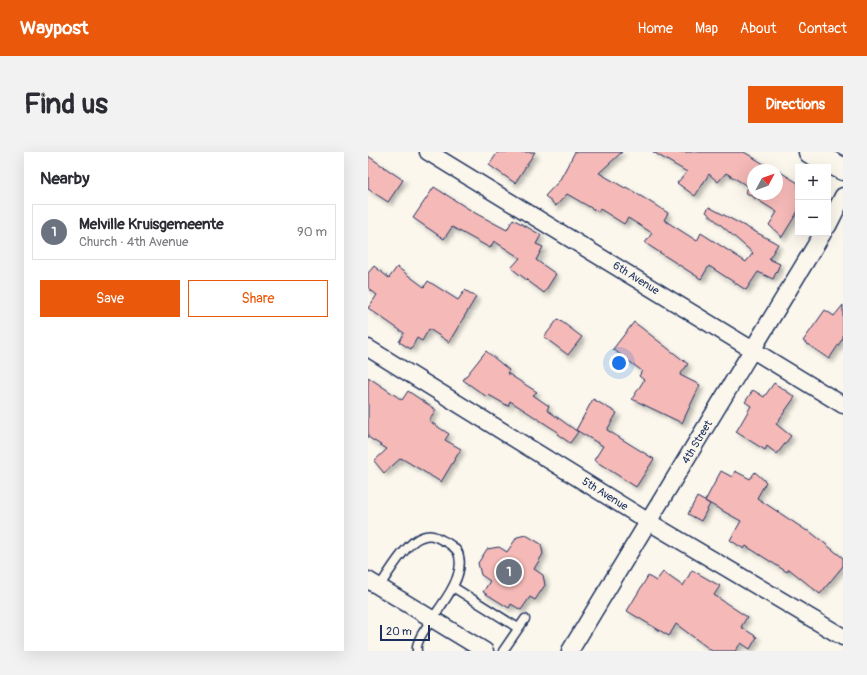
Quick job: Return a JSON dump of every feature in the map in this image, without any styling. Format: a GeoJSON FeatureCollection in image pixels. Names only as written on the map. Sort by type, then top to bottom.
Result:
{"type":"FeatureCollection","features":[{"type":"Feature","properties":{"kind":"street","name":"6th Avenue"},"geometry":{"type":"LineString","coordinates":[[428,152],[843,405]]}},
{"type":"Feature","properties":{"kind":"street"},"geometry":{"type":"LineString","coordinates":[[826,161],[843,179]]}},
{"type":"Feature","properties":{"kind":"street"},"geometry":{"type":"LineString","coordinates":[[831,222],[840,208],[843,196]]}},
{"type":"Feature","properties":{"kind":"street","name":"4th Street"},"geometry":{"type":"LineString","coordinates":[[570,651],[821,236]]}},
{"type":"Feature","properties":{"kind":"street","name":"5th Avenue"},"geometry":{"type":"LineString","coordinates":[[368,348],[649,522],[843,637]]}},
{"type":"Feature","properties":{"kind":"street"},"geometry":{"type":"LineString","coordinates":[[373,584],[486,651]]}},
{"type":"Feature","properties":{"kind":"lane"},"geometry":{"type":"LineString","coordinates":[[373,584],[410,545],[421,537],[432,535],[454,547],[459,556],[459,573],[453,587],[421,637],[416,647],[417,651]]}},
{"type":"Feature","properties":{"kind":"lane"},"geometry":{"type":"LineString","coordinates":[[453,587],[518,628]]}},
{"type":"Feature","properties":{"kind":"lane"},"geometry":{"type":"LineString","coordinates":[[503,651],[525,619]]}},
{"type":"Feature","properties":{"kind":"building"},"geometry":{"type":"Polygon","coordinates":[[[498,152],[535,152],[515,183],[489,165],[498,152]]]}},
{"type":"Feature","properties":{"kind":"building"},"geometry":{"type":"Polygon","coordinates":[[[575,152],[622,152],[599,173],[625,188],[626,187],[668,213],[664,220],[697,241],[701,233],[746,262],[753,253],[706,212],[709,207],[778,244],[769,259],[780,264],[773,279],[758,272],[746,290],[709,266],[701,279],[645,243],[652,233],[628,218],[624,224],[600,209],[598,212],[567,194],[556,206],[545,196],[559,181],[575,152]]]}},
{"type":"Feature","properties":{"kind":"building"},"geometry":{"type":"Polygon","coordinates":[[[653,152],[744,152],[764,164],[747,164],[747,186],[726,173],[718,182],[709,174],[695,196],[677,183],[687,172],[653,152]]]}},
{"type":"Feature","properties":{"kind":"building"},"geometry":{"type":"Polygon","coordinates":[[[368,156],[403,180],[388,202],[368,189],[368,156]]]}},
{"type":"Feature","properties":{"kind":"building"},"geometry":{"type":"Polygon","coordinates":[[[783,174],[795,181],[795,216],[782,237],[769,225],[777,212],[758,200],[783,200],[783,174]]]}},
{"type":"Feature","properties":{"kind":"building"},"geometry":{"type":"Polygon","coordinates":[[[434,187],[475,213],[507,230],[513,219],[541,235],[536,244],[543,247],[536,260],[556,274],[544,293],[511,268],[520,258],[494,241],[490,248],[452,227],[444,239],[413,218],[434,187]]]}},
{"type":"Feature","properties":{"kind":"building"},"geometry":{"type":"Polygon","coordinates":[[[374,266],[389,278],[397,267],[424,287],[428,281],[458,300],[465,290],[476,297],[449,342],[429,329],[422,341],[417,338],[411,349],[399,342],[404,333],[368,308],[377,295],[368,288],[368,273],[374,266]]]}},
{"type":"Feature","properties":{"kind":"building"},"geometry":{"type":"Polygon","coordinates":[[[843,305],[843,338],[829,359],[803,341],[825,310],[834,316],[843,305]]]}},
{"type":"Feature","properties":{"kind":"building"},"geometry":{"type":"Polygon","coordinates":[[[558,319],[582,337],[568,355],[544,337],[558,319]]]}},
{"type":"Feature","properties":{"kind":"building"},"geometry":{"type":"Polygon","coordinates":[[[634,322],[688,364],[680,375],[700,385],[682,423],[632,399],[644,380],[639,376],[642,371],[613,349],[634,322]]]}},
{"type":"Feature","properties":{"kind":"building"},"geometry":{"type":"Polygon","coordinates":[[[486,351],[509,370],[507,373],[537,392],[533,395],[549,406],[547,410],[578,432],[570,443],[557,434],[558,432],[510,401],[508,406],[489,395],[487,397],[463,380],[486,351]]]}},
{"type":"Feature","properties":{"kind":"building"},"geometry":{"type":"Polygon","coordinates":[[[368,377],[402,400],[408,391],[436,410],[429,421],[449,434],[445,440],[461,449],[441,482],[401,458],[384,473],[374,461],[387,449],[368,437],[368,377]]]}},
{"type":"Feature","properties":{"kind":"building"},"geometry":{"type":"Polygon","coordinates":[[[774,383],[795,397],[776,424],[791,436],[777,454],[767,446],[765,450],[736,432],[751,406],[745,402],[753,390],[764,397],[774,383]]]}},
{"type":"Feature","properties":{"kind":"building"},"geometry":{"type":"Polygon","coordinates":[[[593,399],[617,413],[607,430],[654,459],[636,487],[594,460],[603,446],[576,430],[593,399]]]}},
{"type":"Feature","properties":{"kind":"building"},"geometry":{"type":"Polygon","coordinates":[[[721,471],[732,477],[735,471],[750,479],[755,472],[766,482],[757,498],[807,531],[808,530],[843,558],[843,566],[820,594],[789,569],[787,572],[746,546],[744,549],[730,540],[741,521],[705,501],[721,471]]]}},
{"type":"Feature","properties":{"kind":"building"},"geometry":{"type":"Polygon","coordinates":[[[697,497],[710,504],[701,521],[688,514],[697,497]]]}},
{"type":"Feature","properties":{"kind":"building"},"geometry":{"type":"Polygon","coordinates":[[[526,535],[541,544],[543,554],[534,569],[543,575],[545,585],[535,600],[530,597],[521,610],[511,604],[509,608],[483,592],[490,581],[481,575],[478,563],[487,549],[499,547],[507,552],[517,537],[526,535]]]}},
{"type":"Feature","properties":{"kind":"building"},"geometry":{"type":"Polygon","coordinates":[[[692,570],[720,586],[714,595],[747,617],[741,627],[757,637],[750,649],[741,643],[735,651],[712,651],[676,624],[669,636],[627,611],[648,576],[656,581],[663,572],[683,586],[692,570]]]}},
{"type":"Feature","properties":{"kind":"place","name":"Melville Kruisgemeente"},"geometry":{"type":"Point","coordinates":[509,572]}}]}
